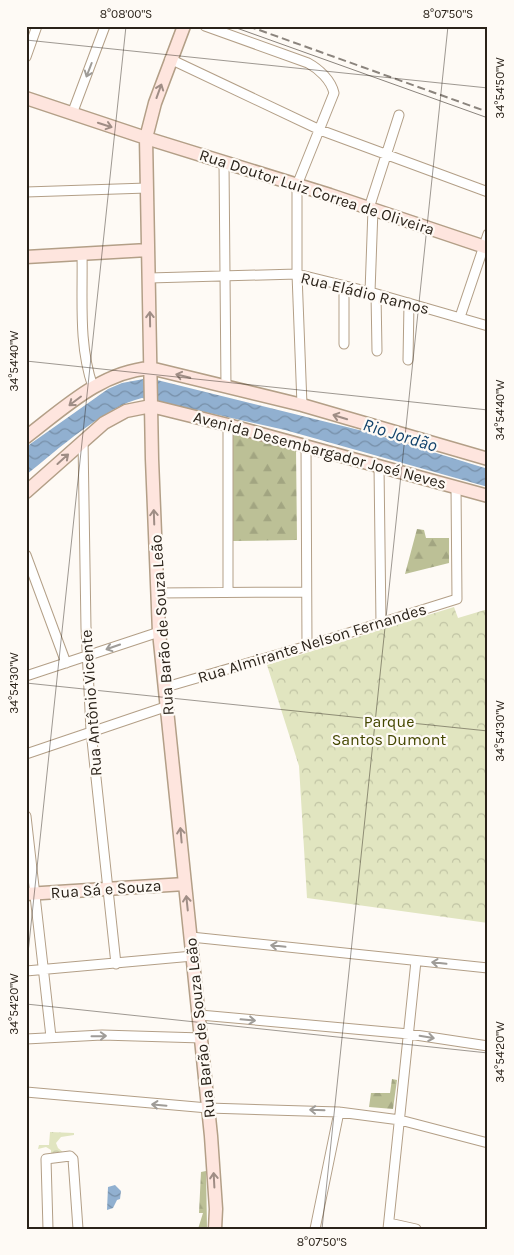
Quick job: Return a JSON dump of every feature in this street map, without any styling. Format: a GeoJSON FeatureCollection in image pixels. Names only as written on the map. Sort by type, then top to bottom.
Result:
{"type":"FeatureCollection","features":[{"type":"Feature","properties":{"kind":"main road","name":"Rua Barão de Souza Leão"},"geometry":{"type":"LineString","coordinates":[[182,27],[155,103],[146,138],[150,372],[159,632],[200,1015],[215,1182],[215,1229]]}},
{"type":"Feature","properties":{"kind":"main road","name":"Rua Doutor Luiz Correa de Oliveira"},"geometry":{"type":"LineString","coordinates":[[26,98],[224,163],[486,243]]}},
{"type":"Feature","properties":{"kind":"main road"},"geometry":{"type":"LineString","coordinates":[[26,257],[148,250]]}},
{"type":"Feature","properties":{"kind":"main road"},"geometry":{"type":"LineString","coordinates":[[26,437],[93,387],[126,372],[150,372],[302,405],[488,459]]}},
{"type":"Feature","properties":{"kind":"main road"},"geometry":{"type":"LineString","coordinates":[[26,492],[83,440],[115,416],[151,404]]}},
{"type":"Feature","properties":{"kind":"main road","name":"Avenida Desembargador José Neves"},"geometry":{"type":"LineString","coordinates":[[151,404],[488,496]]}},
{"type":"Feature","properties":{"kind":"main road","name":"Rua Sá e Souza"},"geometry":{"type":"LineString","coordinates":[[30,894],[185,884]]}},
{"type":"Feature","properties":{"kind":"street"},"geometry":{"type":"LineString","coordinates":[[26,57],[37,26]]}},
{"type":"Feature","properties":{"kind":"street"},"geometry":{"type":"LineString","coordinates":[[72,114],[105,26]]}},
{"type":"Feature","properties":{"kind":"street"},"geometry":{"type":"LineString","coordinates":[[205,26],[316,67],[333,89],[320,130],[297,185],[297,274],[302,405]]}},
{"type":"Feature","properties":{"kind":"street"},"geometry":{"type":"LineString","coordinates":[[170,59],[320,130],[488,192]]}},
{"type":"Feature","properties":{"kind":"street"},"geometry":{"type":"LineString","coordinates":[[377,351],[373,293],[371,208],[385,153],[399,115]]}},
{"type":"Feature","properties":{"kind":"street"},"geometry":{"type":"LineString","coordinates":[[224,163],[226,387]]}},
{"type":"Feature","properties":{"kind":"street"},"geometry":{"type":"LineString","coordinates":[[26,192],[147,188]]}},
{"type":"Feature","properties":{"kind":"street"},"geometry":{"type":"LineString","coordinates":[[460,317],[486,243]]}},
{"type":"Feature","properties":{"kind":"street"},"geometry":{"type":"LineString","coordinates":[[82,253],[83,343],[87,370],[93,387]]}},
{"type":"Feature","properties":{"kind":"street","name":"Rua Eládio Ramos"},"geometry":{"type":"LineString","coordinates":[[149,278],[297,274],[373,293],[488,326]]}},
{"type":"Feature","properties":{"kind":"street"},"geometry":{"type":"LineString","coordinates":[[344,286],[344,344]]}},
{"type":"Feature","properties":{"kind":"street"},"geometry":{"type":"LineString","coordinates":[[408,360],[409,303]]}},
{"type":"Feature","properties":{"kind":"street"},"geometry":{"type":"LineString","coordinates":[[228,425],[228,592]]}},
{"type":"Feature","properties":{"kind":"street","name":"Rua Antônio Vicente"},"geometry":{"type":"LineString","coordinates":[[83,440],[90,730],[116,964]]}},
{"type":"Feature","properties":{"kind":"street"},"geometry":{"type":"LineString","coordinates":[[306,446],[307,646]]}},
{"type":"Feature","properties":{"kind":"street"},"geometry":{"type":"LineString","coordinates":[[379,466],[381,624]]}},
{"type":"Feature","properties":{"kind":"street","name":"Rua Almirante Nelson Fernandes"},"geometry":{"type":"LineString","coordinates":[[166,687],[381,624],[457,599],[456,487]]}},
{"type":"Feature","properties":{"kind":"street"},"geometry":{"type":"LineString","coordinates":[[26,555],[66,663]]}},
{"type":"Feature","properties":{"kind":"street"},"geometry":{"type":"LineString","coordinates":[[157,592],[306,592]]}},
{"type":"Feature","properties":{"kind":"street"},"geometry":{"type":"LineString","coordinates":[[26,676],[159,632]]}},
{"type":"Feature","properties":{"kind":"street"},"geometry":{"type":"LineString","coordinates":[[26,754],[90,730],[168,706]]}},
{"type":"Feature","properties":{"kind":"street"},"geometry":{"type":"LineString","coordinates":[[26,816],[30,894],[51,1037]]}},
{"type":"Feature","properties":{"kind":"street"},"geometry":{"type":"LineString","coordinates":[[191,937],[488,968]]}},
{"type":"Feature","properties":{"kind":"street"},"geometry":{"type":"LineString","coordinates":[[26,971],[193,956]]}},
{"type":"Feature","properties":{"kind":"street"},"geometry":{"type":"LineString","coordinates":[[416,960],[389,1226],[416,1229]]}},
{"type":"Feature","properties":{"kind":"street"},"geometry":{"type":"LineString","coordinates":[[200,1015],[409,1034],[488,1046]]}},
{"type":"Feature","properties":{"kind":"street"},"geometry":{"type":"LineString","coordinates":[[26,1039],[102,1035],[202,1038]]}},
{"type":"Feature","properties":{"kind":"street"},"geometry":{"type":"LineString","coordinates":[[26,1092],[208,1108],[339,1112],[400,1120],[488,1143]]}},
{"type":"Feature","properties":{"kind":"street"},"geometry":{"type":"LineString","coordinates":[[315,1229],[339,1112]]}},
{"type":"Feature","properties":{"kind":"street"},"geometry":{"type":"LineString","coordinates":[[48,1229],[46,1159],[57,1156],[70,1156],[73,1159],[78,1229]]}},
{"type":"Feature","properties":{"kind":"green space"},"geometry":{"type":"Polygon","coordinates":[[[234,431],[296,448],[297,540],[233,541],[232,433],[234,431]]]}},
{"type":"Feature","properties":{"kind":"green space"},"geometry":{"type":"Polygon","coordinates":[[[417,529],[424,530],[426,538],[449,538],[449,563],[405,574],[417,529]]]}},
{"type":"Feature","properties":{"kind":"green space","name":"Parque Santos Dumont"},"geometry":{"type":"Polygon","coordinates":[[[454,607],[458,618],[488,609],[488,923],[307,898],[299,766],[267,665],[454,607]]]}},
{"type":"Feature","properties":{"kind":"green space"},"geometry":{"type":"Polygon","coordinates":[[[392,1079],[397,1080],[393,1109],[369,1107],[371,1093],[390,1093],[392,1079]]]}},
{"type":"Feature","properties":{"kind":"green space"},"geometry":{"type":"Polygon","coordinates":[[[50,1132],[74,1133],[74,1135],[61,1137],[56,1143],[58,1148],[69,1157],[51,1155],[51,1150],[46,1147],[38,1149],[39,1145],[49,1145],[50,1132]]]}},
{"type":"Feature","properties":{"kind":"green space"},"geometry":{"type":"Polygon","coordinates":[[[206,1171],[207,1229],[198,1229],[203,1213],[199,1213],[201,1172],[206,1171]]]}},
{"type":"Feature","properties":{"kind":"water","name":"Rio Jordão"},"geometry":{"type":"Polygon","coordinates":[[[149,378],[371,433],[488,469],[488,487],[285,430],[142,398],[113,410],[97,420],[66,442],[26,475],[26,447],[108,389],[122,383],[149,378]]]}},
{"type":"Feature","properties":{"kind":"water"},"geometry":{"type":"Polygon","coordinates":[[[115,1185],[121,1191],[120,1199],[117,1200],[113,1208],[107,1210],[108,1187],[115,1185]]]}},
{"type":"Feature","properties":{"kind":"tram line"},"geometry":{"type":"LineString","coordinates":[[231,26],[488,118]]}},
{"type":"Feature","properties":{"kind":"railway"},"geometry":{"type":"LineString","coordinates":[[248,26],[488,112]]}}]}
